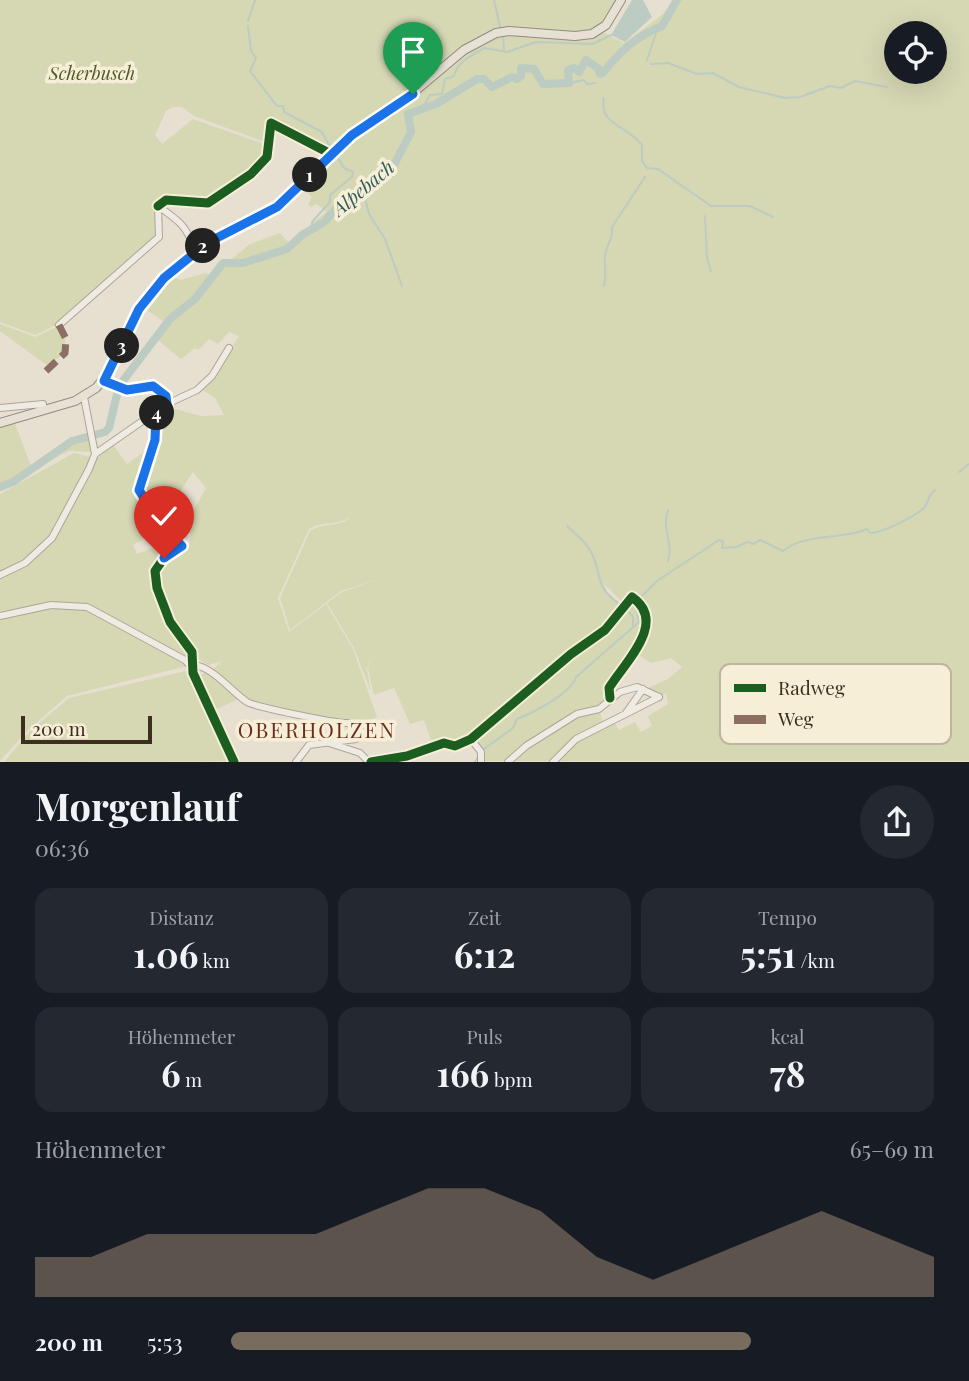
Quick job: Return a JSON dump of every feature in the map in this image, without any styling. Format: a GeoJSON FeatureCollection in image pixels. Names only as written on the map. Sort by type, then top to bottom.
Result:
{"type":"FeatureCollection","features":[{"type":"Feature","properties":{"kind":"main road"},"geometry":{"type":"LineString","coordinates":[[0,423],[84,397],[104,381],[146,298],[196,251],[277,207],[359,130],[390,112],[464,50],[496,33],[592,34],[606,25],[621,0]]}},
{"type":"Feature","properties":{"kind":"street"},"geometry":{"type":"LineString","coordinates":[[59,324],[159,237],[156,212],[158,206],[166,200],[208,203],[251,174],[267,157],[271,123],[331,154]]}},
{"type":"Feature","properties":{"kind":"street"},"geometry":{"type":"LineString","coordinates":[[158,206],[179,220],[190,233],[196,251]]}},
{"type":"Feature","properties":{"kind":"street"},"geometry":{"type":"LineString","coordinates":[[0,575],[25,563],[52,538],[95,454],[167,404],[197,390],[212,376],[229,348]]}},
{"type":"Feature","properties":{"kind":"street"},"geometry":{"type":"LineString","coordinates":[[104,381],[119,389],[153,386],[163,391],[167,404]]}},
{"type":"Feature","properties":{"kind":"street"},"geometry":{"type":"LineString","coordinates":[[84,397],[95,454]]}},
{"type":"Feature","properties":{"kind":"street"},"geometry":{"type":"LineString","coordinates":[[0,408],[43,404],[44,410]]}},
{"type":"Feature","properties":{"kind":"street"},"geometry":{"type":"LineString","coordinates":[[158,410],[155,440],[139,490],[159,522],[182,546],[164,558],[155,571],[157,588],[170,622],[192,652],[192,669]]}},
{"type":"Feature","properties":{"kind":"street"},"geometry":{"type":"LineString","coordinates":[[324,741],[360,753],[370,761],[407,756],[444,743],[455,746],[471,739],[571,654],[605,630],[632,597],[643,604],[648,614],[648,624],[639,644],[608,688],[609,697]]}},
{"type":"Feature","properties":{"kind":"street"},"geometry":{"type":"LineString","coordinates":[[0,616],[51,605],[87,607],[186,660],[234,761]]}},
{"type":"Feature","properties":{"kind":"street"},"geometry":{"type":"LineString","coordinates":[[192,669],[199,666],[207,668],[240,697],[258,708],[347,723],[361,731],[356,738],[309,745],[296,761]]}},
{"type":"Feature","properties":{"kind":"street"},"geometry":{"type":"LineString","coordinates":[[508,761],[553,729],[577,715],[598,709],[609,697],[628,688],[643,689],[659,697],[576,739],[552,761]]}},
{"type":"Feature","properties":{"kind":"street"},"geometry":{"type":"LineString","coordinates":[[625,714],[643,689]]}},
{"type":"Feature","properties":{"kind":"street"},"geometry":{"type":"LineString","coordinates":[[471,739],[481,752],[481,761]]}},
{"type":"Feature","properties":{"kind":"green space","name":"Scherbusch"},"geometry":{"type":"Polygon","coordinates":[[[0,0],[619,0],[610,17],[592,33],[494,31],[330,151],[276,124],[268,128],[265,142],[194,116],[182,107],[173,107],[166,111],[155,135],[162,144],[193,119],[267,145],[268,149],[260,164],[208,203],[176,199],[157,205],[154,212],[159,234],[58,324],[35,335],[0,322],[0,0]]]}},
{"type":"Feature","properties":{"kind":"green space"},"geometry":{"type":"Polygon","coordinates":[[[673,0],[969,0],[969,761],[482,761],[482,752],[474,740],[524,695],[471,739],[456,745],[444,743],[433,746],[424,720],[410,724],[394,688],[374,695],[368,669],[372,655],[367,669],[371,692],[354,648],[327,603],[342,592],[381,578],[341,591],[290,630],[280,598],[310,531],[341,523],[350,517],[309,529],[278,598],[289,632],[326,604],[353,649],[377,717],[357,725],[288,709],[261,707],[242,697],[212,670],[222,661],[209,665],[200,660],[181,638],[159,595],[156,571],[165,558],[189,544],[191,535],[186,524],[206,488],[193,472],[179,493],[144,496],[140,490],[156,441],[158,418],[171,408],[201,416],[224,415],[215,398],[201,389],[211,379],[239,336],[229,332],[218,344],[209,339],[198,350],[195,348],[181,359],[154,337],[163,321],[142,307],[171,275],[180,280],[206,273],[211,276],[250,244],[280,233],[289,243],[326,212],[317,204],[311,207],[308,204],[312,197],[300,187],[346,141],[391,114],[465,51],[496,34],[508,32],[585,38],[601,31],[624,43],[663,14],[673,0]],[[604,584],[608,593],[621,604],[605,629],[589,642],[606,630],[631,598],[645,611],[646,624],[607,687],[606,700],[599,708],[603,725],[613,721],[619,730],[635,722],[641,732],[652,726],[648,716],[668,704],[666,693],[660,696],[646,689],[668,679],[682,667],[671,658],[651,663],[634,652],[646,629],[647,615],[644,608],[632,596],[623,603],[604,584]]]}},
{"type":"Feature","properties":{"kind":"green space"},"geometry":{"type":"Polygon","coordinates":[[[0,324],[35,337],[59,326],[65,339],[65,353],[48,366],[0,331],[0,324]]]}},
{"type":"Feature","properties":{"kind":"green space"},"geometry":{"type":"Polygon","coordinates":[[[14,421],[32,469],[90,433],[91,452],[70,451],[62,454],[0,492],[0,425],[14,421]]]}},
{"type":"Feature","properties":{"kind":"green space"},"geometry":{"type":"Polygon","coordinates":[[[113,445],[127,464],[152,446],[138,486],[153,515],[147,519],[147,537],[133,545],[137,554],[177,539],[178,546],[154,571],[159,600],[191,654],[189,658],[98,610],[50,603],[0,615],[0,577],[23,566],[41,551],[54,534],[84,477],[96,460],[113,445]]]}},
{"type":"Feature","properties":{"kind":"green space"},"geometry":{"type":"Polygon","coordinates":[[[74,453],[91,457],[54,529],[31,556],[0,573],[0,494],[74,453]]]}},
{"type":"Feature","properties":{"kind":"green space"},"geometry":{"type":"Polygon","coordinates":[[[37,608],[88,609],[184,661],[187,666],[67,696],[28,730],[0,761],[0,618],[12,617],[37,608]]]}},
{"type":"Feature","properties":{"kind":"green space"},"geometry":{"type":"Polygon","coordinates":[[[190,670],[232,761],[4,762],[30,731],[69,698],[190,670]]]}},
{"type":"Feature","properties":{"kind":"green space"},"geometry":{"type":"Polygon","coordinates":[[[208,671],[240,698],[211,712],[197,677],[208,671]]]}},
{"type":"Feature","properties":{"kind":"shaded area"},"geometry":{"type":"Polygon","coordinates":[[[632,0],[643,0],[652,17],[625,42],[611,35],[632,0]]]}},
{"type":"Feature","properties":{"kind":"waterway"},"geometry":{"type":"LineString","coordinates":[[248,21],[255,0]]}},
{"type":"Feature","properties":{"kind":"waterway"},"geometry":{"type":"LineString","coordinates":[[494,0],[500,27]]}},
{"type":"Feature","properties":{"kind":"waterway","name":"Alpebach"},"geometry":{"type":"LineString","coordinates":[[0,487],[13,482],[72,441],[105,432],[109,428],[119,386],[170,319],[195,299],[223,263],[243,263],[287,249],[302,235],[324,222],[349,194],[363,190],[393,167],[411,132],[408,114],[436,104],[477,79],[484,79],[492,87],[512,77],[517,79],[521,76],[521,68],[534,69],[543,84],[569,83],[568,70],[574,68],[579,72],[586,60],[598,68],[600,74],[603,73],[630,45],[662,26],[677,0]]}},
{"type":"Feature","properties":{"kind":"waterway"},"geometry":{"type":"LineString","coordinates":[[248,26],[251,51],[256,58],[250,71],[277,106],[283,106],[284,112],[322,132],[330,147]]}},
{"type":"Feature","properties":{"kind":"waterway"},"geometry":{"type":"LineString","coordinates":[[647,60],[658,27]]}},
{"type":"Feature","properties":{"kind":"waterway"},"geometry":{"type":"LineString","coordinates":[[423,107],[430,95],[442,94],[445,79],[454,76],[462,63],[484,48],[507,52],[536,42],[593,44],[611,35]]}},
{"type":"Feature","properties":{"kind":"waterway"},"geometry":{"type":"LineString","coordinates":[[503,37],[504,50]]}},
{"type":"Feature","properties":{"kind":"waterway"},"geometry":{"type":"LineString","coordinates":[[651,64],[668,63],[697,74],[713,73],[739,87],[785,98],[800,97],[830,86],[841,88],[855,81],[887,87]]}},
{"type":"Feature","properties":{"kind":"waterway"},"geometry":{"type":"LineString","coordinates":[[569,83],[584,80],[587,84],[595,83]]}},
{"type":"Feature","properties":{"kind":"waterway"},"geometry":{"type":"LineString","coordinates":[[603,98],[606,115],[642,145],[642,161],[647,168],[658,169],[711,206],[750,206],[773,217]]}},
{"type":"Feature","properties":{"kind":"waterway"},"geometry":{"type":"LineString","coordinates":[[312,229],[312,222],[330,202],[330,195],[352,177],[353,172],[344,168],[336,155]]}},
{"type":"Feature","properties":{"kind":"waterway"},"geometry":{"type":"LineString","coordinates":[[604,286],[605,256],[612,227],[645,177]]}},
{"type":"Feature","properties":{"kind":"waterway"},"geometry":{"type":"LineString","coordinates":[[363,190],[369,214],[385,239],[402,286]]}},
{"type":"Feature","properties":{"kind":"waterway"},"geometry":{"type":"LineString","coordinates":[[705,216],[707,258],[711,271]]}},
{"type":"Feature","properties":{"kind":"waterway"},"geometry":{"type":"LineString","coordinates":[[959,472],[969,464]]}},
{"type":"Feature","properties":{"kind":"waterway"},"geometry":{"type":"LineString","coordinates":[[640,598],[657,581],[719,540],[723,541],[722,548],[737,547],[747,542],[753,544],[760,540],[783,551],[792,545],[812,539],[846,535],[867,529],[870,533],[875,532],[898,524],[919,512],[935,490]]}},
{"type":"Feature","properties":{"kind":"waterway"},"geometry":{"type":"LineString","coordinates":[[668,510],[668,561]]}},
{"type":"Feature","properties":{"kind":"waterway"},"geometry":{"type":"LineString","coordinates":[[567,526],[588,547],[603,587],[619,604]]}},
{"type":"Feature","properties":{"kind":"waterway"},"geometry":{"type":"LineString","coordinates":[[484,749],[513,728],[517,719],[541,708],[567,690],[576,677],[639,622],[636,604]]}},
{"type":"Feature","properties":{"kind":"waterway"},"geometry":{"type":"LineString","coordinates":[[625,607],[633,617],[633,627]]}},
{"type":"Feature","properties":{"kind":"waterway"},"geometry":{"type":"LineString","coordinates":[[475,762],[478,757]]}},
{"type":"Feature","properties":{"kind":"marked path"},"geometry":{"type":"LineString","coordinates":[[46,371],[65,353],[66,339],[59,325]]}},
{"type":"Feature","properties":{"kind":"cycle path"},"geometry":{"type":"LineString","coordinates":[[158,206],[166,200],[208,203],[251,174],[267,157],[271,123],[331,154]]}},
{"type":"Feature","properties":{"kind":"cycle path"},"geometry":{"type":"LineString","coordinates":[[158,410],[155,440],[139,490],[159,522],[176,536],[182,546],[164,558],[155,571],[157,588],[170,622],[192,652],[193,673],[234,762]]}},
{"type":"Feature","properties":{"kind":"cycle path"},"geometry":{"type":"LineString","coordinates":[[371,762],[407,756],[444,743],[455,746],[471,739],[571,654],[605,630],[632,597],[642,607],[646,618],[645,630],[633,654],[609,688],[610,698]]}},
{"type":"Feature","properties":{"kind":"district","name":"OBERHOLZEN"},"geometry":{"type":"Point","coordinates":[317,731]}},
{"type":"Feature","properties":{"kind":"route"},"geometry":{"type":"LineString","coordinates":[[164,558],[182,546],[176,536],[159,522],[139,490],[155,440],[156,414],[167,404],[166,396],[160,388],[153,386],[127,390],[116,388],[104,381],[119,355],[136,315],[146,298],[164,278],[196,251],[230,230],[264,216],[277,207],[352,135],[390,112],[413,94]]}}]}
